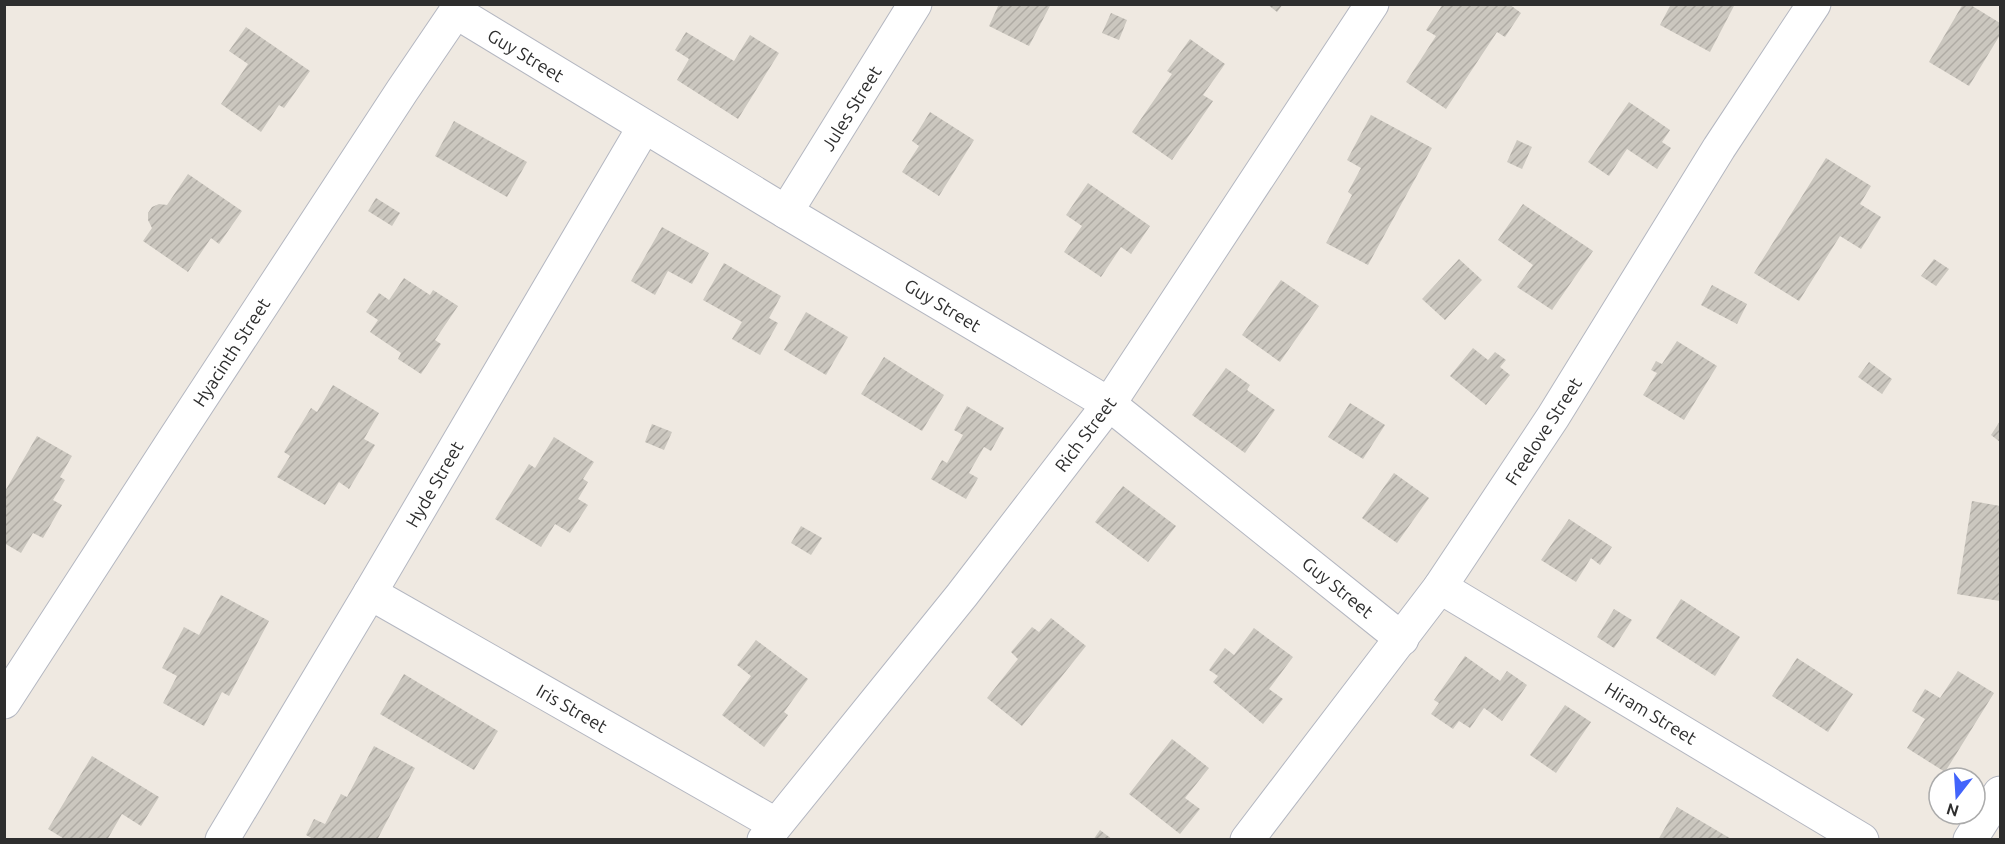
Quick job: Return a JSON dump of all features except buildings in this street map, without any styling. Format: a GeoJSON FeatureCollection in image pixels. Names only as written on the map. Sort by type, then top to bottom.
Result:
{"type":"FeatureCollection","features":[{"type":"Feature","properties":{"kind":"street","name":"Jules Street"},"geometry":{"type":"LineString","coordinates":[[786,212],[915,4]]}},
{"type":"Feature","properties":{"kind":"street","name":"Rich Street"},"geometry":{"type":"LineString","coordinates":[[769,832],[962,596],[1109,404],[1372,4]]}},
{"type":"Feature","properties":{"kind":"street","name":"Freelove Street"},"geometry":{"type":"LineString","coordinates":[[1247,840],[1440,587],[1552,417],[1719,148],[1814,4]]}},
{"type":"Feature","properties":{"kind":"street","name":"Guy Street"},"geometry":{"type":"LineString","coordinates":[[458,8],[644,127],[1109,404],[1402,639]]}},
{"type":"Feature","properties":{"kind":"street","name":"Hyacinth Street"},"geometry":{"type":"LineString","coordinates":[[4,702],[174,438],[458,8]]}},
{"type":"Feature","properties":{"kind":"street","name":"Hyde Street"},"geometry":{"type":"LineString","coordinates":[[222,840],[644,127]]}},
{"type":"Feature","properties":{"kind":"street","name":"Hiram Street"},"geometry":{"type":"LineString","coordinates":[[1440,587],[1862,840]]}},
{"type":"Feature","properties":{"kind":"street","name":"Iris Street"},"geometry":{"type":"LineString","coordinates":[[370,593],[769,832]]}},
{"type":"Feature","properties":{"kind":"street"},"geometry":{"type":"LineString","coordinates":[[1970,840],[2001,793]]}}]}
